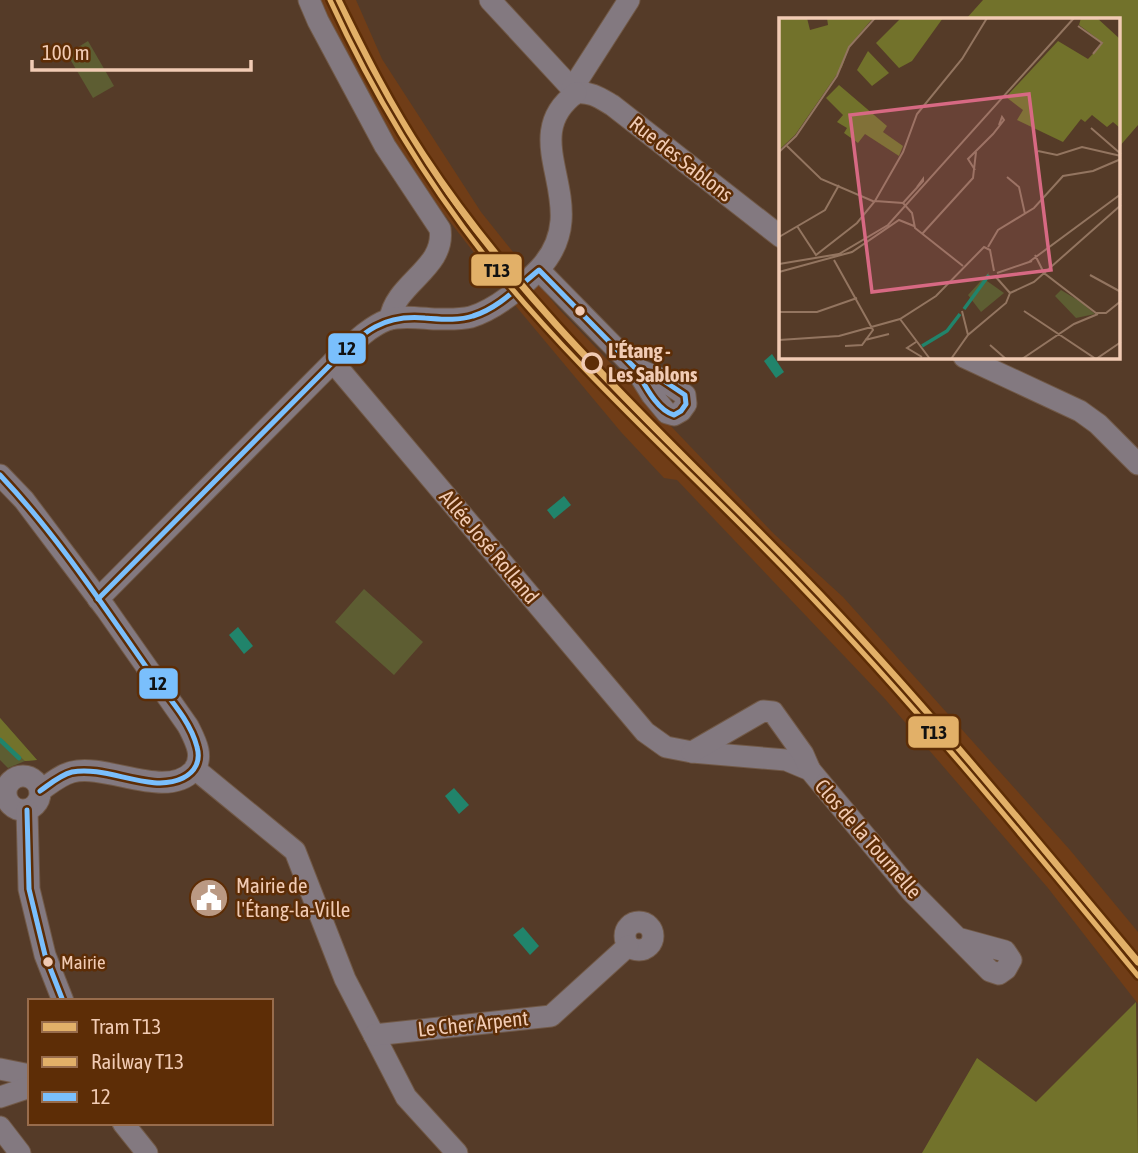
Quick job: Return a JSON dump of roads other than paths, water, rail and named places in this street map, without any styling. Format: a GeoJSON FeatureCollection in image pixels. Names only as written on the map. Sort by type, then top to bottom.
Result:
{"type":"FeatureCollection","features":[{"type":"Feature","properties":{"kind":"street"},"geometry":{"type":"LineString","coordinates":[[309,0],[385,146],[440,229],[442,240],[436,255],[392,305],[390,319]]}},
{"type":"Feature","properties":{"kind":"street"},"geometry":{"type":"LineString","coordinates":[[490,0],[574,91]]}},
{"type":"Feature","properties":{"kind":"street"},"geometry":{"type":"LineString","coordinates":[[98,599],[332,362],[374,326],[390,319],[470,317],[488,310],[539,270],[559,240],[563,222],[562,202],[550,143],[551,124],[629,0]]}},
{"type":"Feature","properties":{"kind":"street","name":"Rue des Sablons"},"geometry":{"type":"LineString","coordinates":[[574,91],[597,96],[612,105],[779,235]]}},
{"type":"Feature","properties":{"kind":"street"},"geometry":{"type":"LineString","coordinates":[[539,270],[635,368]]}},
{"type":"Feature","properties":{"kind":"street"},"geometry":{"type":"LineString","coordinates":[[968,359],[1080,411],[1098,424],[1138,464]]}},
{"type":"Feature","properties":{"kind":"street","name":"Allée José Rolland"},"geometry":{"type":"LineString","coordinates":[[332,362],[645,732]]}},
{"type":"Feature","properties":{"kind":"street"},"geometry":{"type":"LineString","coordinates":[[0,475],[24,499],[98,599],[188,726],[198,745],[199,758],[195,769],[186,777],[175,781],[161,782],[86,770],[59,777],[40,791],[37,803],[27,810],[14,808],[3,797],[9,782],[22,776],[32,778],[40,791]]}},
{"type":"Feature","properties":{"kind":"street"},"geometry":{"type":"LineString","coordinates":[[692,752],[762,711],[773,712],[803,754],[810,770]]}},
{"type":"Feature","properties":{"kind":"street","name":"Clos de la Tournelle"},"geometry":{"type":"LineString","coordinates":[[645,732],[666,747],[692,752],[786,760],[810,770],[911,891],[961,939]]}},
{"type":"Feature","properties":{"kind":"street"},"geometry":{"type":"LineString","coordinates":[[195,769],[295,851],[345,979],[406,1097],[457,1153]]}},
{"type":"Feature","properties":{"kind":"street"},"geometry":{"type":"LineString","coordinates":[[27,810],[27,870],[30,888],[45,955],[62,999]]}},
{"type":"Feature","properties":{"kind":"street","name":"Le Cher Arpent"},"geometry":{"type":"LineString","coordinates":[[374,1035],[551,1016],[628,946]]}},
{"type":"Feature","properties":{"kind":"street"},"geometry":{"type":"LineString","coordinates":[[0,1069],[28,1074]]}},
{"type":"Feature","properties":{"kind":"street"},"geometry":{"type":"LineString","coordinates":[[0,1097],[28,1088]]}},
{"type":"Feature","properties":{"kind":"street"},"geometry":{"type":"LineString","coordinates":[[125,1125],[147,1153]]}},
{"type":"Feature","properties":{"kind":"street"},"geometry":{"type":"LineString","coordinates":[[139,1125],[152,1153]]}},
{"type":"Feature","properties":{"kind":"street"},"geometry":{"type":"LineString","coordinates":[[0,1127],[20,1153]]}},
{"type":"Feature","properties":{"kind":"water"},"geometry":{"type":"Polygon","coordinates":[[[772,354],[784,372],[776,378],[764,361],[772,354]]]}},
{"type":"Feature","properties":{"kind":"water"},"geometry":{"type":"Polygon","coordinates":[[[564,496],[571,505],[554,519],[547,510],[564,496]]]}},
{"type":"Feature","properties":{"kind":"water"},"geometry":{"type":"Polygon","coordinates":[[[238,627],[253,646],[244,654],[229,635],[238,627]]]}},
{"type":"Feature","properties":{"kind":"water"},"geometry":{"type":"Polygon","coordinates":[[[454,788],[469,805],[459,814],[445,796],[454,788]]]}},
{"type":"Feature","properties":{"kind":"water"},"geometry":{"type":"Polygon","coordinates":[[[523,927],[539,946],[530,955],[513,935],[523,927]]]}},
{"type":"Feature","properties":{"kind":"waterway"},"geometry":{"type":"LineString","coordinates":[[0,740],[19,758]]}},
{"type":"Feature","properties":{"kind":"tram line","name":"T13"},"geometry":{"type":"LineString","coordinates":[[330,0],[363,67],[400,132],[485,256],[558,341],[756,540],[884,676],[1013,825],[1138,976]]}},
{"type":"Feature","properties":{"kind":"rail line","name":"T13"},"geometry":{"type":"LineString","coordinates":[[338,0],[378,79],[423,155],[465,215],[511,273],[611,383],[769,542],[902,684],[1138,962]]}},
{"type":"Feature","properties":{"kind":"place","name":"L'Étang - Les Sablons"},"geometry":{"type":"Point","coordinates":[592,363]}},
{"type":"Feature","properties":{"kind":"place","name":"Mairie de l'Étang-la-Ville"},"geometry":{"type":"Point","coordinates":[209,898]}},
{"type":"Feature","properties":{"kind":"place","name":"Mairie"},"geometry":{"type":"Point","coordinates":[48,962]}}]}
